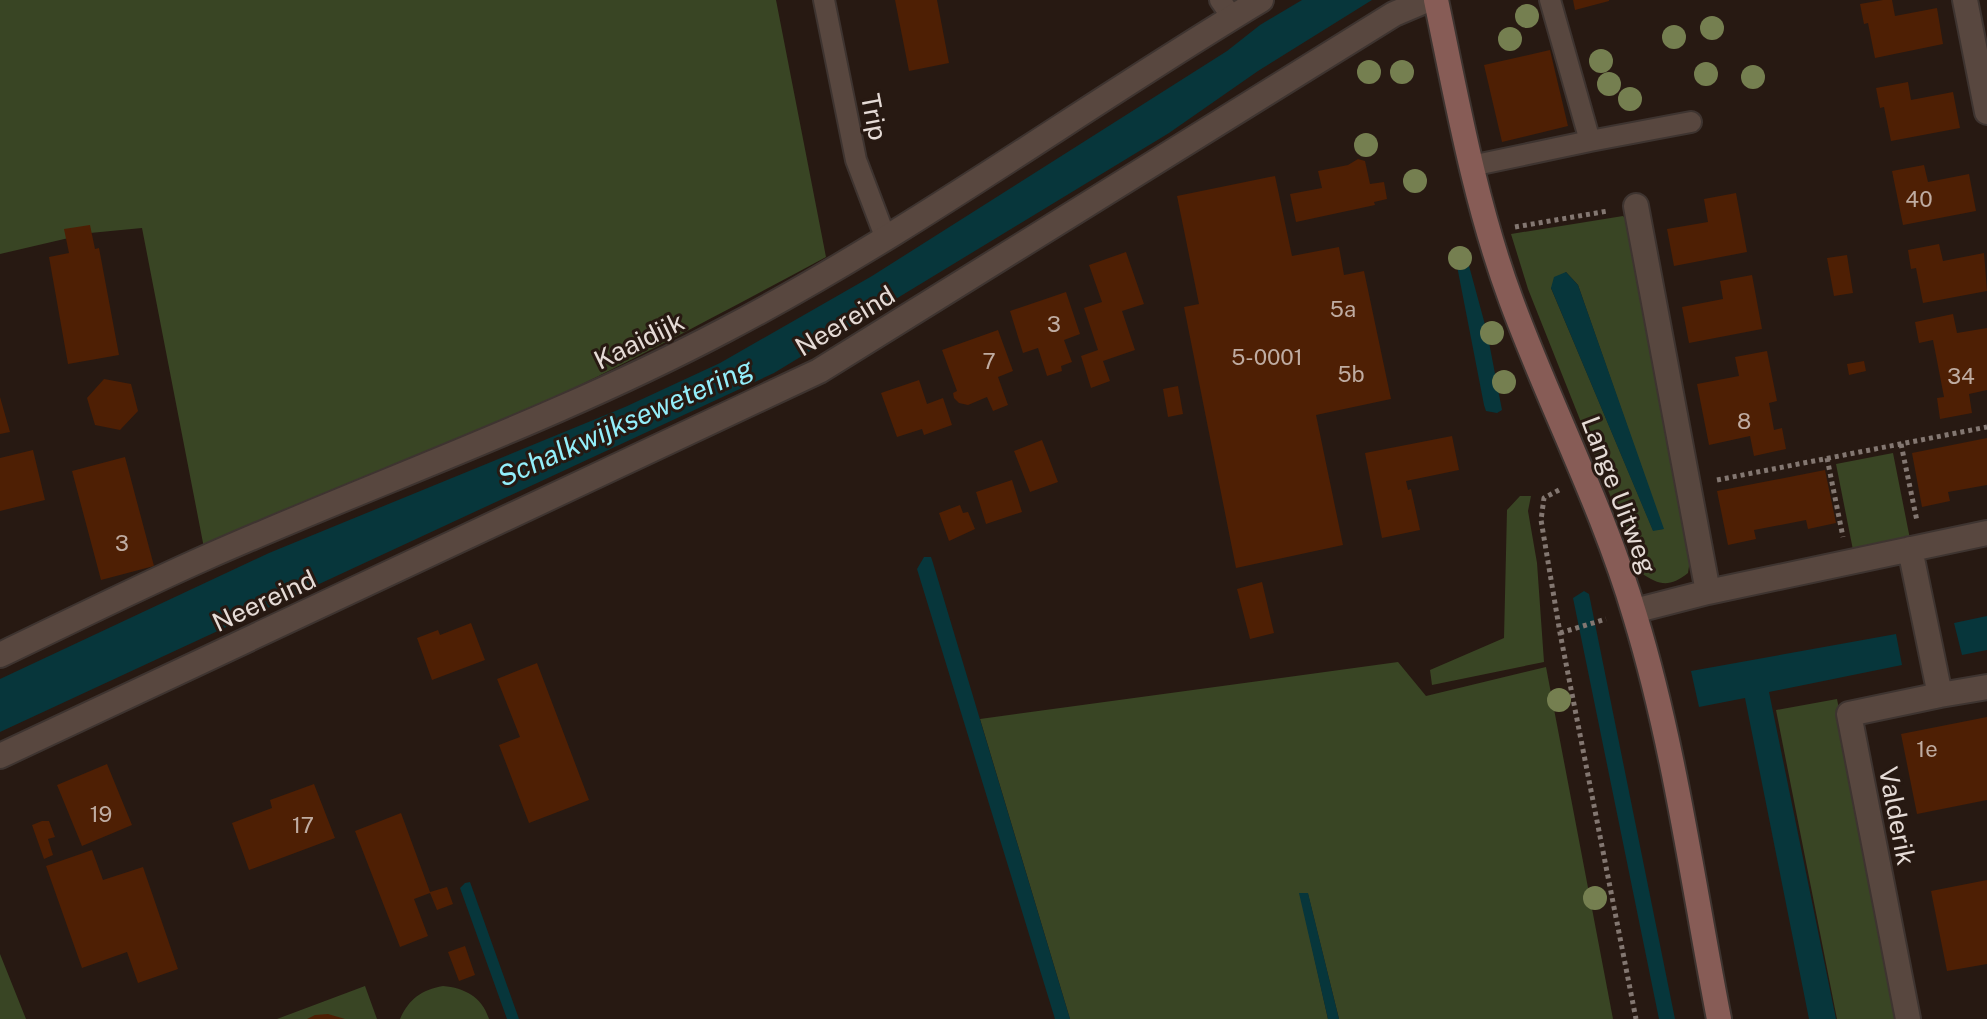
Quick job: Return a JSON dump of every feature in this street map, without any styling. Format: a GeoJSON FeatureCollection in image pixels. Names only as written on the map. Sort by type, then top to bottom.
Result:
{"type":"FeatureCollection","features":[{"type":"Feature","properties":{"kind":"street","name":"Kaaidijk"},"geometry":{"type":"LineString","coordinates":[[0,655],[207,557],[503,434],[624,380],[725,330],[886,239],[1226,9],[1261,0]]}},
{"type":"Feature","properties":{"kind":"street","name":"Neereind"},"geometry":{"type":"LineString","coordinates":[[0,756],[819,371],[1394,14],[1427,0]]}},
{"type":"Feature","properties":{"kind":"street","name":"Lange Uitweg"},"geometry":{"type":"LineString","coordinates":[[1436,0],[1471,166],[1490,232],[1515,309],[1584,476],[1634,611],[1676,786],[1719,1019]]}},
{"type":"Feature","properties":{"kind":"street"},"geometry":{"type":"LineString","coordinates":[[1965,0],[1987,112]]}},
{"type":"Feature","properties":{"kind":"street"},"geometry":{"type":"LineString","coordinates":[[1636,206],[1708,592]]}},
{"type":"Feature","properties":{"kind":"street"},"geometry":{"type":"LineString","coordinates":[[1634,611],[1848,561],[1987,533]]}},
{"type":"Feature","properties":{"kind":"street"},"geometry":{"type":"LineString","coordinates":[[1916,547],[1938,684]]}},
{"type":"Feature","properties":{"kind":"street","name":"Valderik"},"geometry":{"type":"LineString","coordinates":[[1908,1019],[1849,714],[1938,684],[1987,687]]}},
{"type":"Feature","properties":{"kind":"lane","name":"Trip"},"geometry":{"type":"LineString","coordinates":[[824,0],[856,160],[886,239]]}},
{"type":"Feature","properties":{"kind":"lane"},"geometry":{"type":"LineString","coordinates":[[1550,0],[1590,141]]}},
{"type":"Feature","properties":{"kind":"lane"},"geometry":{"type":"LineString","coordinates":[[1471,166],[1691,122]]}},
{"type":"Feature","properties":{"kind":"path"},"geometry":{"type":"LineString","coordinates":[[1490,232],[1636,206]]}},
{"type":"Feature","properties":{"kind":"path"},"geometry":{"type":"LineString","coordinates":[[1689,486],[1987,427]]}},
{"type":"Feature","properties":{"kind":"path"},"geometry":{"type":"LineString","coordinates":[[1901,444],[1916,547]]}},
{"type":"Feature","properties":{"kind":"path"},"geometry":{"type":"LineString","coordinates":[[1827,458],[1848,561]]}},
{"type":"Feature","properties":{"kind":"path"},"geometry":{"type":"LineString","coordinates":[[1584,476],[1544,498],[1541,520],[1560,633],[1636,1019]]}},
{"type":"Feature","properties":{"kind":"path"},"geometry":{"type":"LineString","coordinates":[[1560,633],[1598,621]]}},
{"type":"Feature","properties":{"kind":"green space"},"geometry":{"type":"Polygon","coordinates":[[[0,0],[776,0],[826,257],[545,402],[418,459],[204,548],[142,228],[90,233],[0,254],[0,0]]]}},
{"type":"Feature","properties":{"kind":"green space"},"geometry":{"type":"Polygon","coordinates":[[[1623,216],[1631,225],[1648,339],[1691,553],[1688,573],[1676,581],[1659,582],[1641,573],[1528,289],[1511,234],[1623,216]],[[1566,272],[1551,288],[1653,530],[1663,529],[1578,285],[1566,272]]]}},
{"type":"Feature","properties":{"kind":"green space"},"geometry":{"type":"Polygon","coordinates":[[[1893,453],[1910,539],[1853,550],[1836,464],[1893,453]]]}},
{"type":"Feature","properties":{"kind":"green space"},"geometry":{"type":"Polygon","coordinates":[[[1520,496],[1531,496],[1528,511],[1537,563],[1544,662],[1432,685],[1430,670],[1504,638],[1507,510],[1520,496]]]}},
{"type":"Feature","properties":{"kind":"green space"},"geometry":{"type":"Polygon","coordinates":[[[1398,662],[1426,696],[1546,667],[1613,1019],[1339,1019],[1308,894],[1300,893],[1328,1019],[1070,1019],[980,719],[1398,662]]]}},
{"type":"Feature","properties":{"kind":"green space"},"geometry":{"type":"Polygon","coordinates":[[[1837,699],[1901,1019],[1837,1019],[1776,710],[1837,699]]]}},
{"type":"Feature","properties":{"kind":"green space"},"geometry":{"type":"Polygon","coordinates":[[[0,954],[26,1019],[0,1019],[0,954]]]}},
{"type":"Feature","properties":{"kind":"green space"},"geometry":{"type":"Polygon","coordinates":[[[365,986],[377,1019],[277,1019],[365,986]]]}},
{"type":"Feature","properties":{"kind":"green space"},"geometry":{"type":"Polygon","coordinates":[[[443,986],[472,995],[489,1019],[400,1019],[417,996],[443,986]]]}},
{"type":"Feature","properties":{"kind":"water","name":"Schalkwijksewetering"},"geometry":{"type":"Polygon","coordinates":[[[1302,0],[1372,0],[1258,71],[1169,133],[774,373],[0,732],[0,679],[269,553],[625,407],[720,363],[872,276],[1227,51],[1260,25],[1302,0]]]}},
{"type":"Feature","properties":{"kind":"water"},"geometry":{"type":"Polygon","coordinates":[[[1465,260],[1487,332],[1502,410],[1497,413],[1486,411],[1484,405],[1457,266],[1465,260]]]}},
{"type":"Feature","properties":{"kind":"water"},"geometry":{"type":"Polygon","coordinates":[[[1566,272],[1578,285],[1664,529],[1653,531],[1551,288],[1554,277],[1566,272]]]}},
{"type":"Feature","properties":{"kind":"water"},"geometry":{"type":"Polygon","coordinates":[[[924,557],[931,557],[933,563],[1070,1019],[1055,1019],[917,569],[924,557]]]}},
{"type":"Feature","properties":{"kind":"water"},"geometry":{"type":"Polygon","coordinates":[[[1584,591],[1589,594],[1675,1019],[1659,1019],[1573,598],[1584,591]]]}},
{"type":"Feature","properties":{"kind":"water"},"geometry":{"type":"Polygon","coordinates":[[[1987,616],[1987,650],[1962,655],[1954,623],[1987,616]]]}},
{"type":"Feature","properties":{"kind":"water"},"geometry":{"type":"Polygon","coordinates":[[[1896,634],[1902,665],[1769,692],[1836,1019],[1809,1019],[1745,698],[1699,707],[1691,671],[1896,634]]]}},
{"type":"Feature","properties":{"kind":"water"},"geometry":{"type":"Polygon","coordinates":[[[470,882],[519,1019],[507,1019],[460,888],[470,882]]]}},
{"type":"Feature","properties":{"kind":"water"},"geometry":{"type":"Polygon","coordinates":[[[1299,893],[1308,893],[1339,1019],[1328,1019],[1299,893]]]}},
{"type":"Feature","properties":{"kind":"building"},"geometry":{"type":"Polygon","coordinates":[[[895,0],[937,0],[949,63],[909,71],[895,0]]]}},
{"type":"Feature","properties":{"kind":"building"},"geometry":{"type":"Polygon","coordinates":[[[1573,0],[1609,0],[1609,1],[1575,10],[1573,0]]]}},
{"type":"Feature","properties":{"kind":"building"},"geometry":{"type":"Polygon","coordinates":[[[1892,0],[1895,16],[1937,8],[1943,44],[1875,58],[1868,23],[1864,24],[1860,4],[1892,0]]]}},
{"type":"Feature","properties":{"kind":"building"},"geometry":{"type":"Polygon","coordinates":[[[1550,50],[1568,126],[1502,142],[1484,65],[1550,50]]]}},
{"type":"Feature","properties":{"kind":"building"},"geometry":{"type":"Polygon","coordinates":[[[1908,82],[1911,100],[1953,92],[1960,128],[1891,141],[1884,107],[1880,108],[1876,88],[1908,82]]]}},
{"type":"Feature","properties":{"kind":"building"},"geometry":{"type":"Polygon","coordinates":[[[1358,159],[1365,161],[1370,184],[1384,182],[1387,199],[1374,202],[1375,205],[1296,222],[1290,194],[1322,188],[1318,171],[1348,165],[1358,159]]]}},
{"type":"Feature","properties":{"kind":"building"},"geometry":{"type":"Polygon","coordinates":[[[1924,165],[1928,182],[1969,174],[1976,211],[1903,225],[1892,171],[1924,165]]]}},
{"type":"Feature","properties":{"kind":"building"},"geometry":{"type":"Polygon","coordinates":[[[1275,176],[1292,256],[1339,247],[1344,275],[1364,271],[1391,399],[1316,415],[1343,545],[1236,568],[1184,307],[1199,304],[1177,196],[1275,176]]]}},
{"type":"Feature","properties":{"kind":"building"},"geometry":{"type":"Polygon","coordinates":[[[1736,193],[1747,252],[1674,266],[1667,229],[1708,222],[1704,199],[1736,193]]]}},
{"type":"Feature","properties":{"kind":"building"},"geometry":{"type":"Polygon","coordinates":[[[90,225],[95,249],[99,248],[119,355],[68,364],[49,257],[69,253],[64,229],[90,225]]]}},
{"type":"Feature","properties":{"kind":"building"},"geometry":{"type":"Polygon","coordinates":[[[1939,244],[1943,261],[1984,253],[1987,291],[1923,303],[1916,268],[1911,269],[1908,250],[1939,244]]]}},
{"type":"Feature","properties":{"kind":"building"},"geometry":{"type":"Polygon","coordinates":[[[1126,252],[1144,304],[1122,311],[1135,350],[1103,361],[1110,381],[1091,388],[1081,356],[1098,350],[1084,308],[1102,302],[1089,265],[1126,252]]]}},
{"type":"Feature","properties":{"kind":"building"},"geometry":{"type":"Polygon","coordinates":[[[1847,255],[1853,293],[1834,296],[1827,258],[1847,255]]]}},
{"type":"Feature","properties":{"kind":"building"},"geometry":{"type":"Polygon","coordinates":[[[1752,275],[1762,329],[1689,343],[1682,307],[1723,299],[1720,281],[1752,275]]]}},
{"type":"Feature","properties":{"kind":"building"},"geometry":{"type":"Polygon","coordinates":[[[1066,292],[1080,334],[1064,340],[1072,362],[1061,366],[1062,371],[1047,376],[1038,348],[1023,353],[1010,311],[1066,292]]]}},
{"type":"Feature","properties":{"kind":"building"},"geometry":{"type":"Polygon","coordinates":[[[1953,314],[1957,333],[1987,328],[1987,390],[1969,394],[1972,413],[1940,419],[1937,398],[1944,397],[1933,340],[1919,343],[1915,322],[1953,314]]]}},
{"type":"Feature","properties":{"kind":"building"},"geometry":{"type":"Polygon","coordinates":[[[998,330],[1013,371],[998,377],[1008,405],[993,411],[987,397],[968,405],[959,403],[954,398],[953,393],[957,391],[942,350],[998,330]]]}},
{"type":"Feature","properties":{"kind":"building"},"geometry":{"type":"Polygon","coordinates":[[[1767,351],[1777,401],[1769,403],[1774,430],[1782,428],[1786,449],[1754,456],[1750,436],[1709,445],[1697,384],[1739,376],[1735,357],[1767,351]]]}},
{"type":"Feature","properties":{"kind":"building"},"geometry":{"type":"Polygon","coordinates":[[[1864,361],[1866,371],[1849,375],[1847,364],[1864,361]]]}},
{"type":"Feature","properties":{"kind":"building"},"geometry":{"type":"Polygon","coordinates":[[[104,379],[131,384],[138,411],[120,430],[95,425],[87,398],[104,379]]]}},
{"type":"Feature","properties":{"kind":"building"},"geometry":{"type":"Polygon","coordinates":[[[919,380],[927,404],[943,398],[952,425],[924,435],[922,429],[897,437],[881,393],[919,380]]]}},
{"type":"Feature","properties":{"kind":"building"},"geometry":{"type":"Polygon","coordinates":[[[1178,386],[1183,414],[1168,417],[1163,389],[1178,386]]]}},
{"type":"Feature","properties":{"kind":"building"},"geometry":{"type":"Polygon","coordinates":[[[0,397],[10,432],[0,434],[0,397]]]}},
{"type":"Feature","properties":{"kind":"building"},"geometry":{"type":"Polygon","coordinates":[[[1452,436],[1459,470],[1406,481],[1408,490],[1411,489],[1420,530],[1382,538],[1365,453],[1452,436]]]}},
{"type":"Feature","properties":{"kind":"building"},"geometry":{"type":"Polygon","coordinates":[[[1987,438],[1987,485],[1948,492],[1950,501],[1922,507],[1912,453],[1987,438]]]}},
{"type":"Feature","properties":{"kind":"building"},"geometry":{"type":"Polygon","coordinates":[[[1042,440],[1058,482],[1030,492],[1014,451],[1042,440]]]}},
{"type":"Feature","properties":{"kind":"building"},"geometry":{"type":"Polygon","coordinates":[[[33,450],[45,500],[0,511],[0,458],[33,450]]]}},
{"type":"Feature","properties":{"kind":"building"},"geometry":{"type":"Polygon","coordinates":[[[125,457],[154,566],[101,580],[72,471],[125,457]]]}},
{"type":"Feature","properties":{"kind":"building"},"geometry":{"type":"Polygon","coordinates":[[[1825,470],[1836,523],[1808,529],[1806,520],[1754,530],[1756,539],[1728,545],[1717,491],[1825,470]]]}},
{"type":"Feature","properties":{"kind":"building"},"geometry":{"type":"Polygon","coordinates":[[[1012,480],[1022,512],[986,524],[976,492],[1012,480]]]}},
{"type":"Feature","properties":{"kind":"building"},"geometry":{"type":"Polygon","coordinates":[[[960,505],[963,513],[968,512],[975,529],[949,541],[939,513],[960,505]]]}},
{"type":"Feature","properties":{"kind":"building"},"geometry":{"type":"Polygon","coordinates":[[[1262,582],[1274,633],[1250,639],[1237,589],[1262,582]]]}},
{"type":"Feature","properties":{"kind":"building"},"geometry":{"type":"Polygon","coordinates":[[[471,623],[485,660],[432,680],[417,638],[438,630],[440,635],[471,623]]]}},
{"type":"Feature","properties":{"kind":"building"},"geometry":{"type":"Polygon","coordinates":[[[537,663],[589,800],[529,823],[499,745],[520,737],[497,679],[537,663]]]}},
{"type":"Feature","properties":{"kind":"building"},"geometry":{"type":"Polygon","coordinates":[[[1987,717],[1987,800],[1917,814],[1901,734],[1987,717]]]}},
{"type":"Feature","properties":{"kind":"building"},"geometry":{"type":"Polygon","coordinates":[[[107,764],[132,825],[82,846],[57,785],[107,764]]]}},
{"type":"Feature","properties":{"kind":"building"},"geometry":{"type":"Polygon","coordinates":[[[314,784],[335,838],[249,870],[232,823],[272,808],[270,800],[314,784]]]}},
{"type":"Feature","properties":{"kind":"building"},"geometry":{"type":"Polygon","coordinates":[[[401,813],[430,892],[447,887],[453,904],[437,910],[430,893],[414,899],[428,936],[400,947],[355,831],[401,813]]]}},
{"type":"Feature","properties":{"kind":"building"},"geometry":{"type":"Polygon","coordinates":[[[49,821],[55,837],[48,839],[53,855],[44,859],[32,825],[49,821]]]}},
{"type":"Feature","properties":{"kind":"building"},"geometry":{"type":"Polygon","coordinates":[[[92,850],[103,880],[143,867],[178,969],[138,983],[127,952],[82,968],[46,866],[92,850]]]}},
{"type":"Feature","properties":{"kind":"building"},"geometry":{"type":"Polygon","coordinates":[[[1987,880],[1987,964],[1947,971],[1931,891],[1987,880]]]}},
{"type":"Feature","properties":{"kind":"building"},"geometry":{"type":"Polygon","coordinates":[[[465,946],[475,975],[459,981],[448,952],[465,946]]]}},
{"type":"Feature","properties":{"kind":"building"},"geometry":{"type":"Polygon","coordinates":[[[328,1014],[345,1019],[307,1019],[315,1015],[328,1014]]]}}]}
